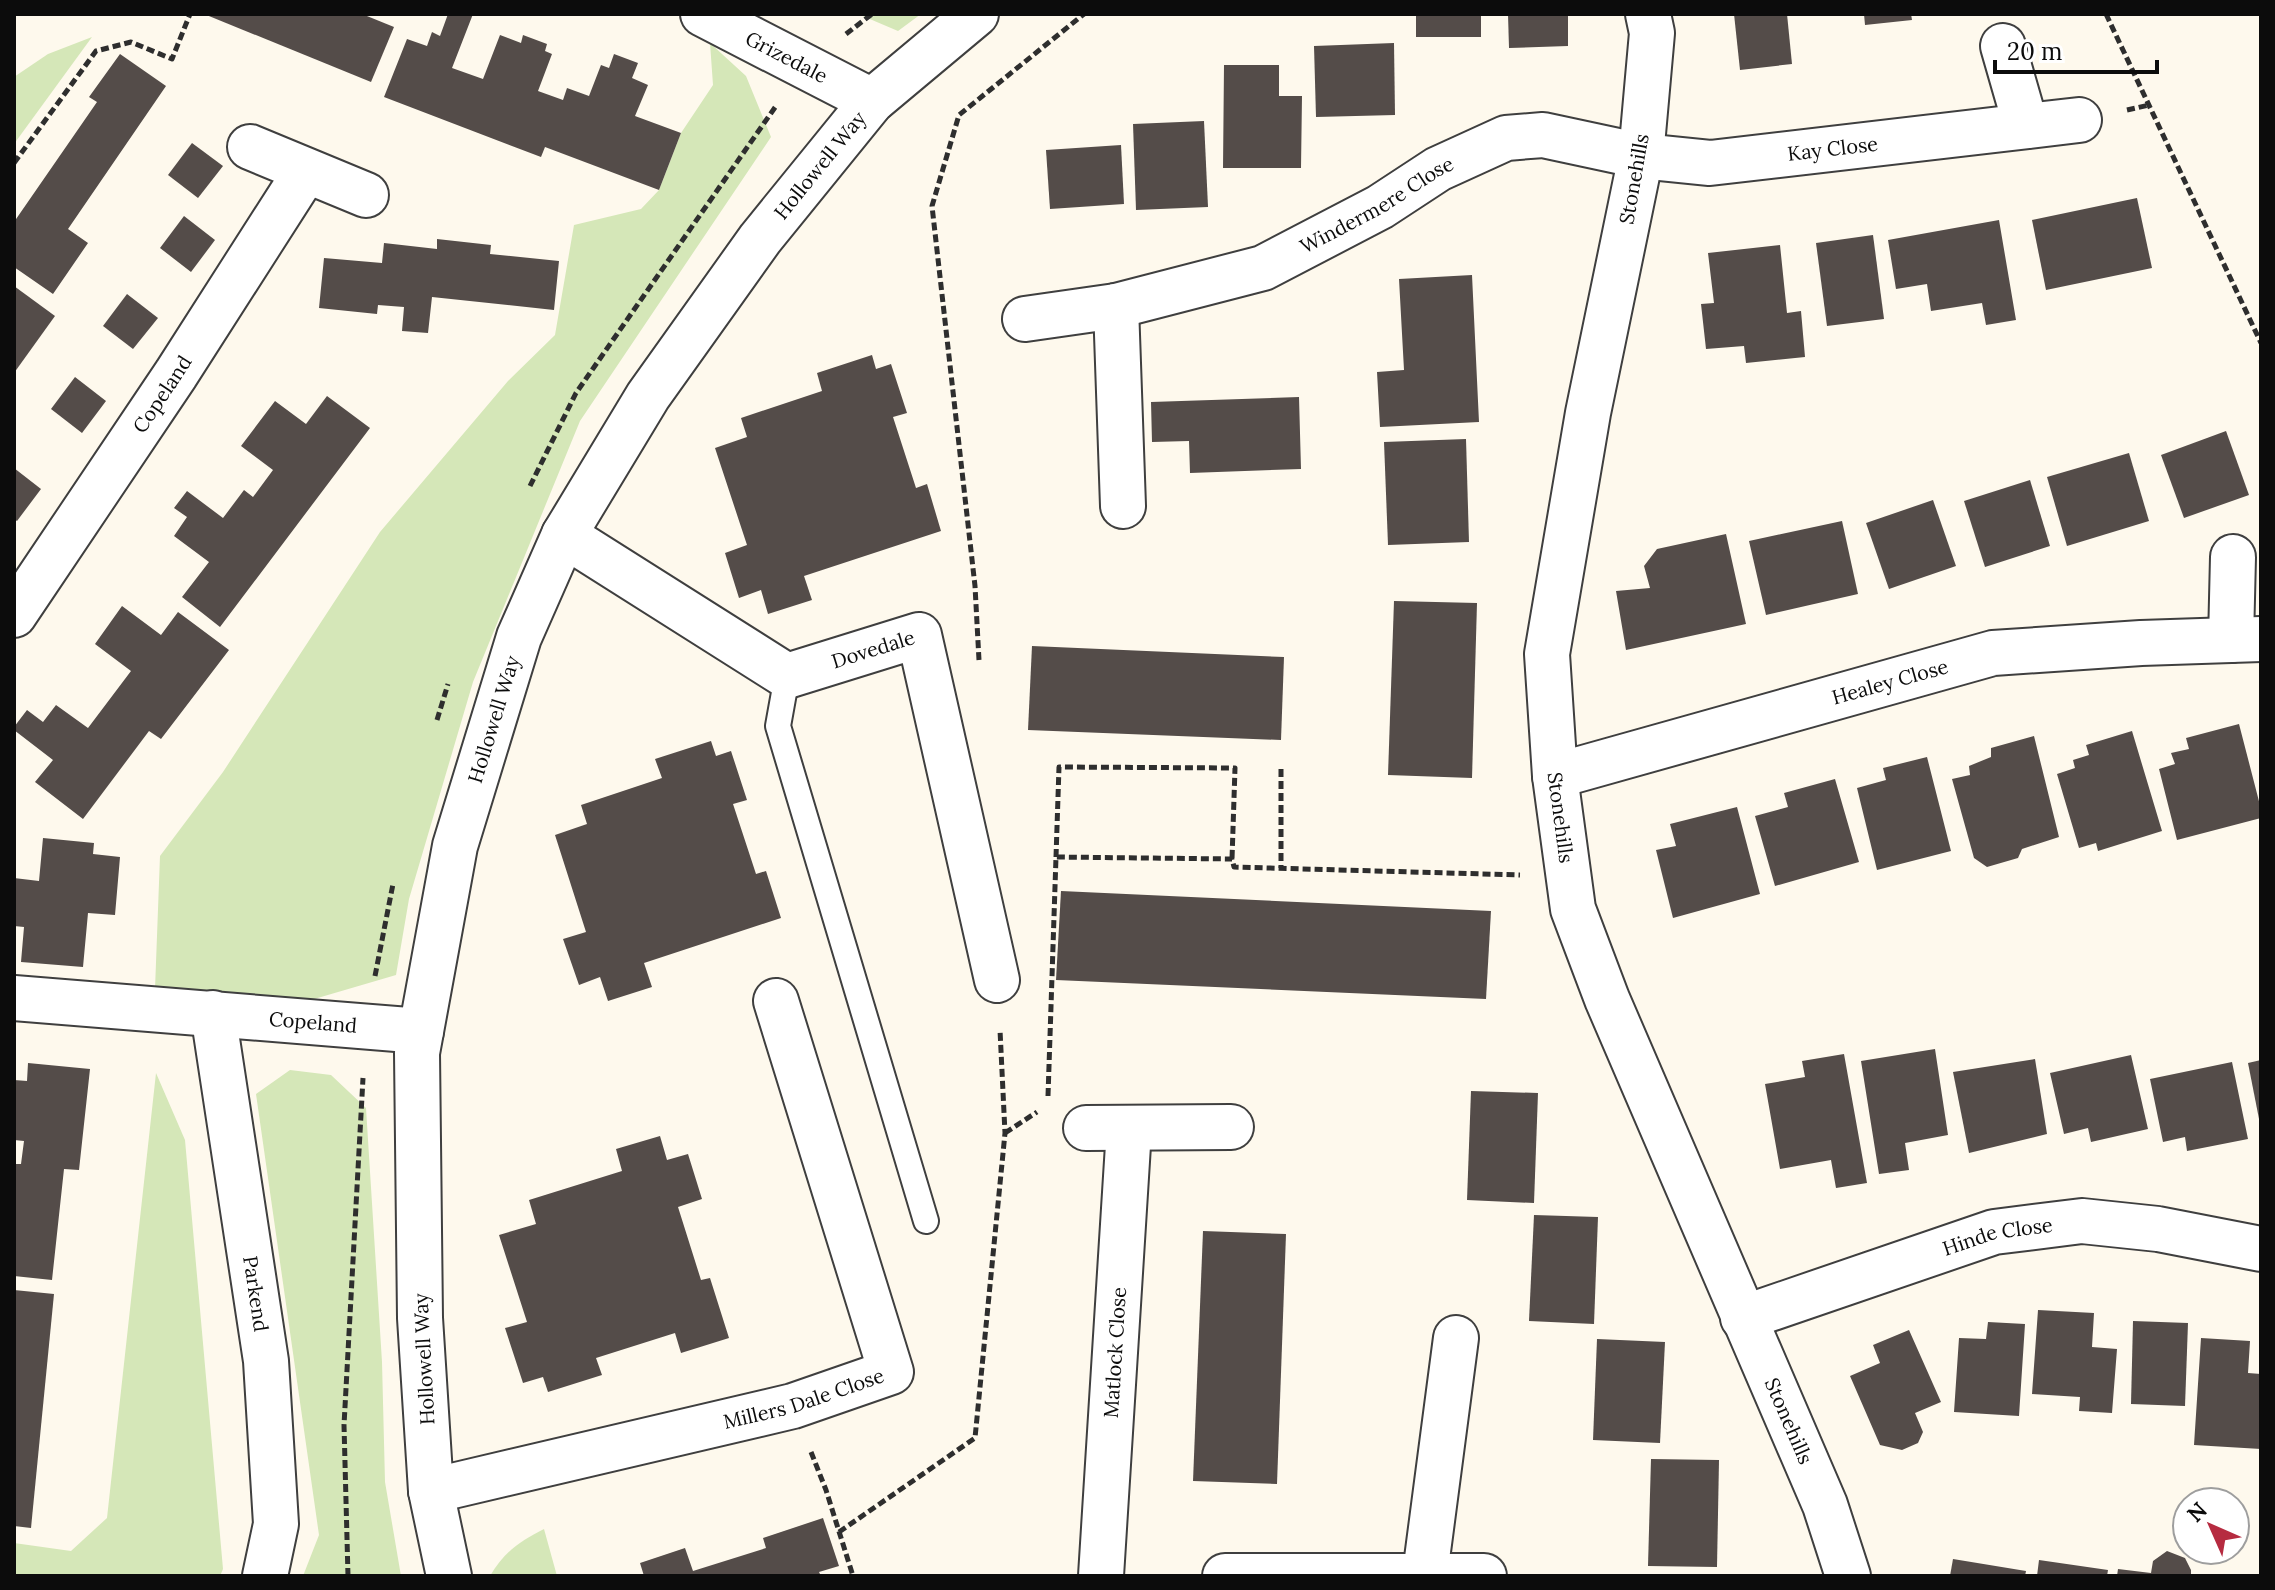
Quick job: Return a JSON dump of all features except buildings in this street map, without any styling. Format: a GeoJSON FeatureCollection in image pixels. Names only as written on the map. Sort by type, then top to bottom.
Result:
{"type":"FeatureCollection","features":[{"type":"Feature","properties":{"kind":"street","name":"Hollowell Way"},"geometry":{"type":"LineString","coordinates":[[449,1576],[431,1491],[420,1318],[417,1053],[455,846],[519,637],[564,535],[648,396],[742,263],[872,101],[976,14]]}},
{"type":"Feature","properties":{"kind":"street","name":"Stonehills"},"geometry":{"type":"LineString","coordinates":[[1648,14],[1652,33],[1641,156],[1588,413],[1547,654],[1555,776],[1573,909],[1607,999],[1825,1505],[1848,1576]]}},
{"type":"Feature","properties":{"kind":"street","name":"Grizedale"},"geometry":{"type":"LineString","coordinates":[[707,15],[872,101]]}},
{"type":"Feature","properties":{"kind":"street"},"geometry":{"type":"LineString","coordinates":[[2003,46],[2026,126]]}},
{"type":"Feature","properties":{"kind":"street","name":"Kay Close"},"geometry":{"type":"LineString","coordinates":[[1641,156],[1710,163],[2079,120]]}},
{"type":"Feature","properties":{"kind":"street","name":"Windermere Close"},"geometry":{"type":"LineString","coordinates":[[1025,319],[1116,306],[1263,268],[1380,207],[1438,169],[1506,138],[1543,135],[1641,156]]}},
{"type":"Feature","properties":{"kind":"street"},"geometry":{"type":"LineString","coordinates":[[250,147],[366,195]]}},
{"type":"Feature","properties":{"kind":"street","name":"Copeland"},"geometry":{"type":"LineString","coordinates":[[14,615],[176,374],[306,171]]}},
{"type":"Feature","properties":{"kind":"street"},"geometry":{"type":"LineString","coordinates":[[1116,306],[1123,506]]}},
{"type":"Feature","properties":{"kind":"street"},"geometry":{"type":"LineString","coordinates":[[564,535],[787,676]]}},
{"type":"Feature","properties":{"kind":"street","name":"Healey Close"},"geometry":{"type":"LineString","coordinates":[[1555,776],[1993,653],[2246,640],[2233,557]]}},
{"type":"Feature","properties":{"kind":"street","name":"Dovedale"},"geometry":{"type":"LineString","coordinates":[[787,676],[919,635],[997,980]]}},
{"type":"Feature","properties":{"kind":"street","name":"Copeland"},"geometry":{"type":"LineString","coordinates":[[14,998],[421,1031]]}},
{"type":"Feature","properties":{"kind":"street","name":"Millers Dale Close"},"geometry":{"type":"LineString","coordinates":[[431,1491],[793,1406],[891,1372],[776,1001]]}},
{"type":"Feature","properties":{"kind":"street","name":"Parkend"},"geometry":{"type":"LineString","coordinates":[[213,1013],[266,1361],[276,1524],[265,1576]]}},
{"type":"Feature","properties":{"kind":"street"},"geometry":{"type":"LineString","coordinates":[[1086,1128],[1231,1127]]}},
{"type":"Feature","properties":{"kind":"street","name":"Matlock Close"},"geometry":{"type":"LineString","coordinates":[[1101,1576],[1129,1129]]}},
{"type":"Feature","properties":{"kind":"street","name":"Hinde Close"},"geometry":{"type":"LineString","coordinates":[[1743,1318],[1994,1232],[2082,1221],[2158,1229],[2261,1249]]}},
{"type":"Feature","properties":{"kind":"street"},"geometry":{"type":"LineString","coordinates":[[1425,1574],[1456,1338]]}},
{"type":"Feature","properties":{"kind":"street"},"geometry":{"type":"LineString","coordinates":[[1225,1576],[1484,1576]]}},
{"type":"Feature","properties":{"kind":"lane"},"geometry":{"type":"LineString","coordinates":[[787,676],[778,726],[926,1221]]}},
{"type":"Feature","properties":{"kind":"path"},"geometry":{"type":"LineString","coordinates":[[14,163],[96,51],[131,42],[172,59],[190,14]]}},
{"type":"Feature","properties":{"kind":"path"},"geometry":{"type":"LineString","coordinates":[[2106,14],[2261,343]]}},
{"type":"Feature","properties":{"kind":"path"},"geometry":{"type":"LineString","coordinates":[[1005,1133],[1047,1105],[1059,767],[1235,768],[1234,867],[1568,877]]}},
{"type":"Feature","properties":{"kind":"path"},"geometry":{"type":"LineString","coordinates":[[1281,769],[1281,868]]}},
{"type":"Feature","properties":{"kind":"path"},"geometry":{"type":"LineString","coordinates":[[1056,857],[1232,859]]}},
{"type":"Feature","properties":{"kind":"path"},"geometry":{"type":"LineString","coordinates":[[815,1463],[853,1576]]}},
{"type":"Feature","properties":{"kind":"green space"},"geometry":{"type":"Polygon","coordinates":[[[858,14],[921,14],[898,31],[858,14]]]}},
{"type":"Feature","properties":{"kind":"green space"},"geometry":{"type":"Polygon","coordinates":[[[92,37],[14,144],[14,77],[48,54],[92,37]]]}},
{"type":"Feature","properties":{"kind":"green space"},"geometry":{"type":"Polygon","coordinates":[[[710,43],[746,76],[771,137],[580,421],[473,682],[409,899],[396,975],[304,1002],[155,989],[160,856],[223,772],[380,532],[508,381],[555,335],[574,225],[641,209],[659,190],[681,133],[713,85],[710,43]]]}},
{"type":"Feature","properties":{"kind":"green space"},"geometry":{"type":"Polygon","coordinates":[[[290,1070],[331,1075],[366,1108],[382,1362],[385,1482],[401,1576],[303,1576],[319,1535],[256,1094],[290,1070]]]}},
{"type":"Feature","properties":{"kind":"green space"},"geometry":{"type":"Polygon","coordinates":[[[156,1073],[185,1140],[223,1569],[220,1576],[14,1576],[14,1543],[71,1551],[107,1518],[156,1073]]]}},
{"type":"Feature","properties":{"kind":"green space"},"geometry":{"type":"Polygon","coordinates":[[[544,1529],[557,1576],[490,1576],[513,1548],[544,1529]]]}}]}
